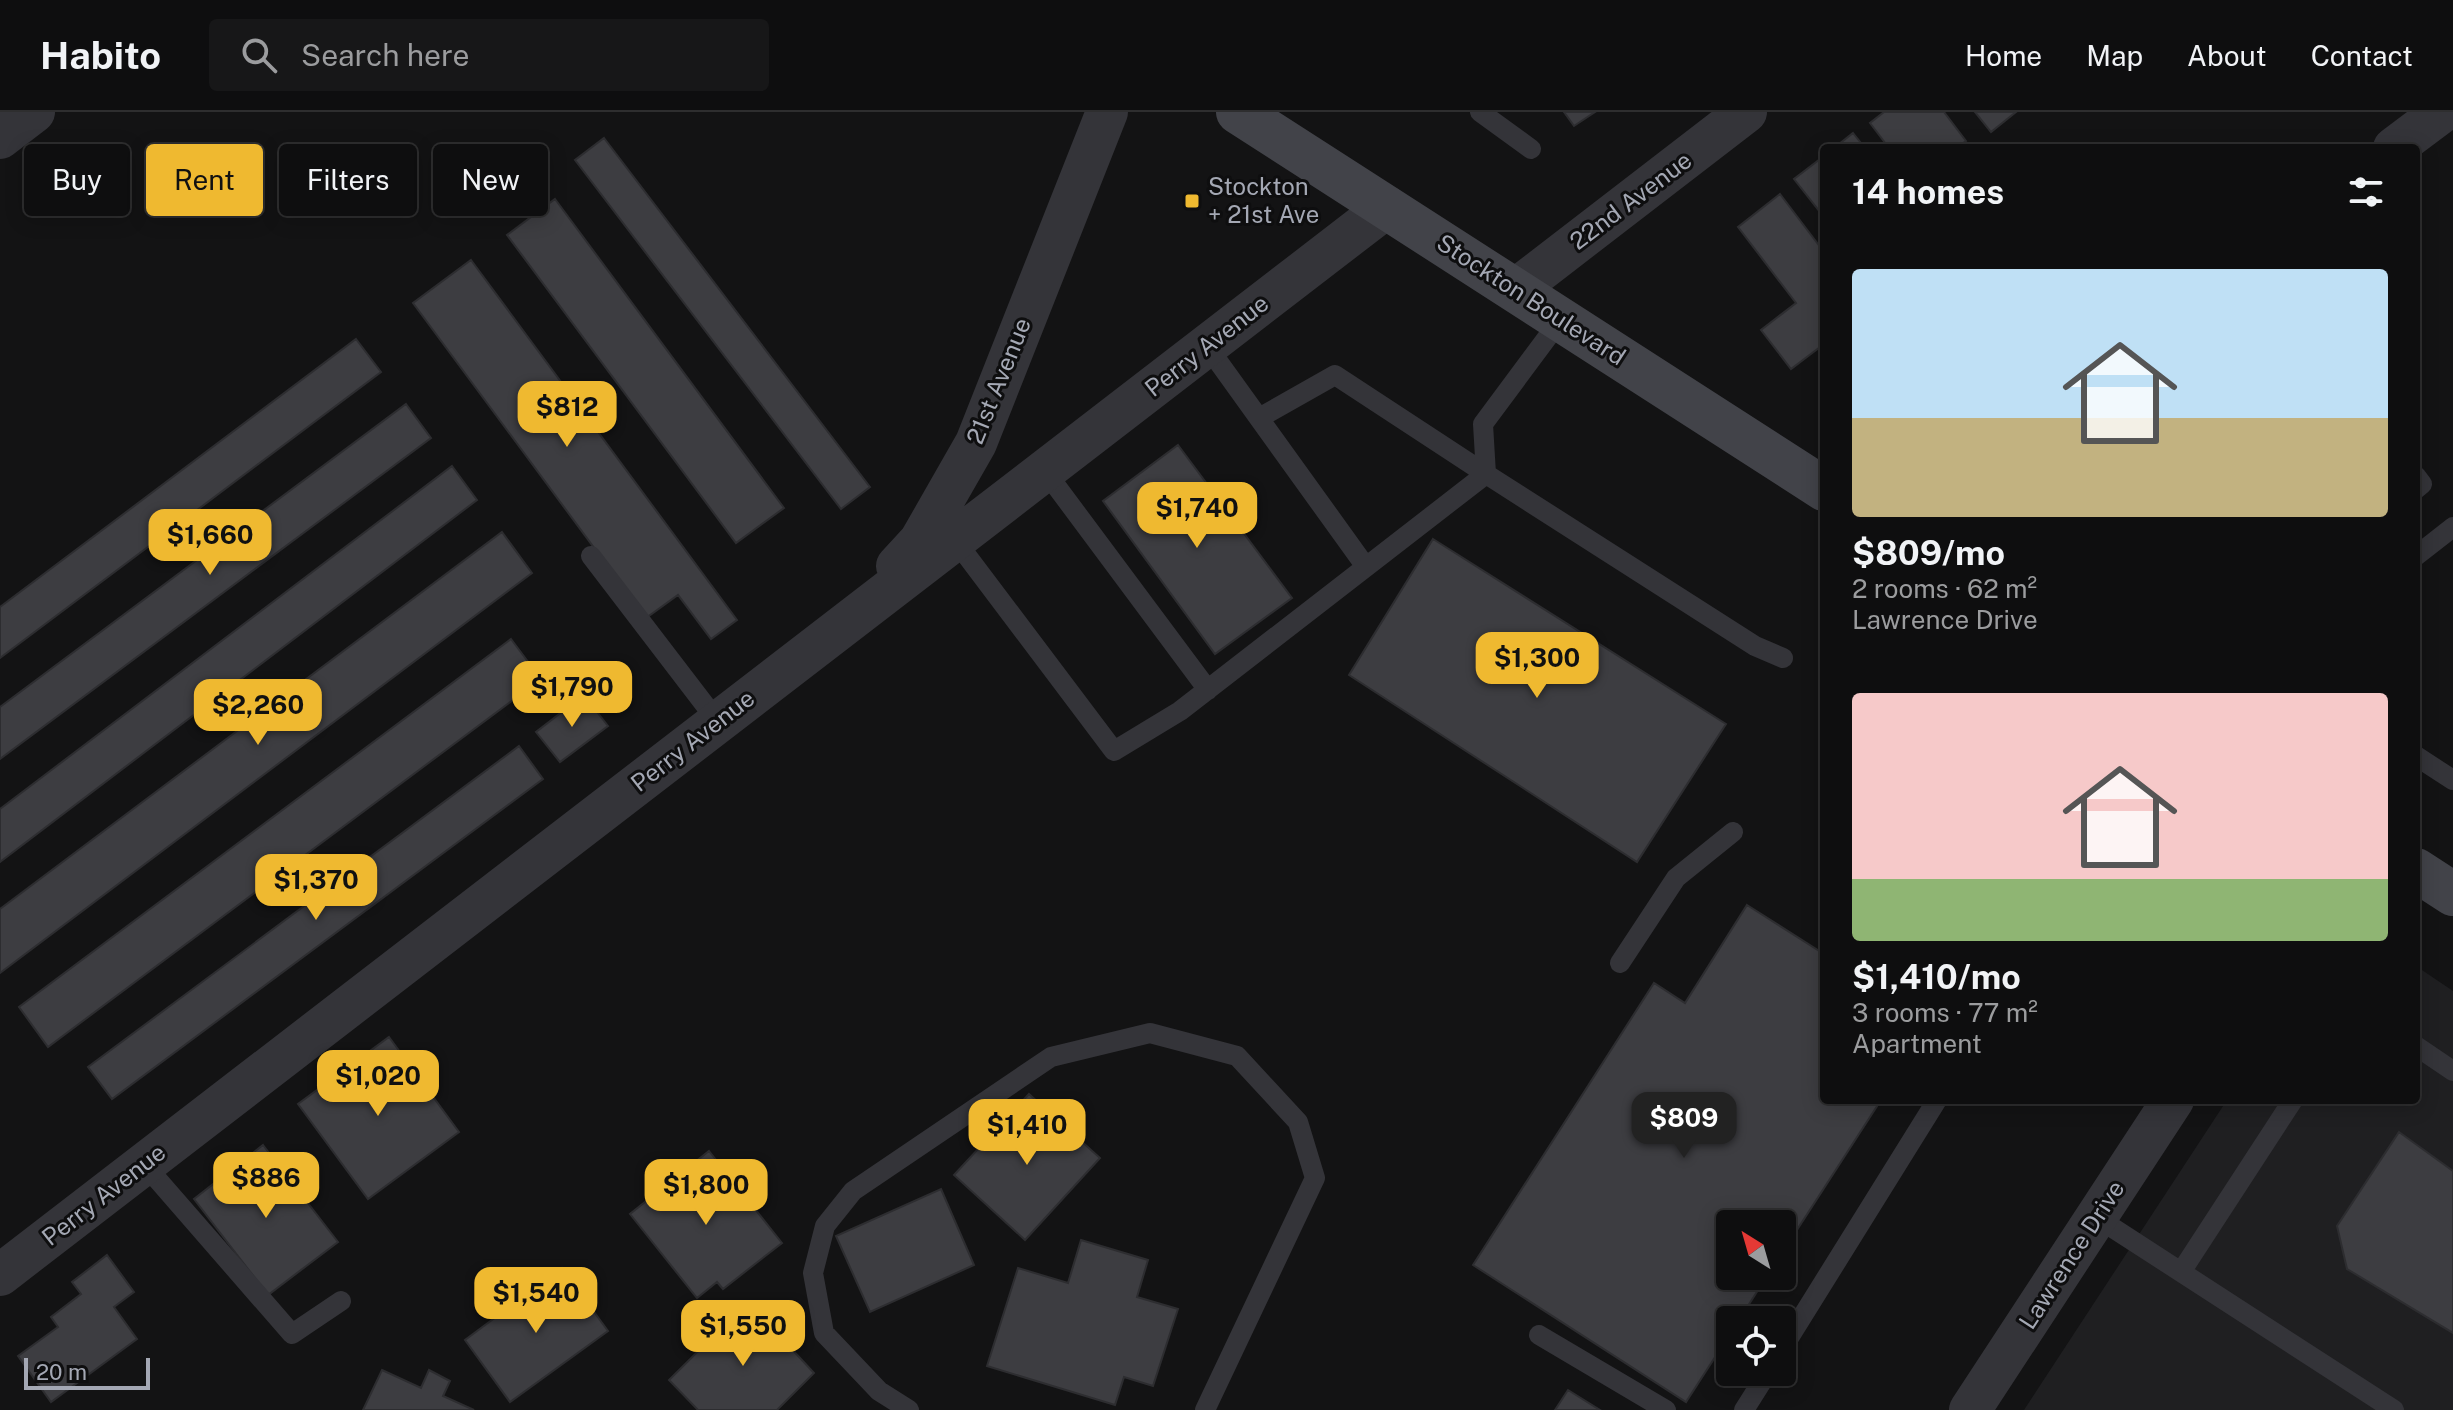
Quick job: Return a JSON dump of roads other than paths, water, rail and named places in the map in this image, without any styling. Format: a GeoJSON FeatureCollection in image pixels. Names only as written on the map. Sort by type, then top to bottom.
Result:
{"type":"FeatureCollection","features":[{"type":"Feature","properties":{"kind":"main road","name":"Stockton Boulevard"},"geometry":{"type":"LineString","coordinates":[[1238,112],[1820,486]]}},
{"type":"Feature","properties":{"kind":"main road"},"geometry":{"type":"LineString","coordinates":[[2420,873],[2453,894]]}},
{"type":"Feature","properties":{"kind":"street"},"geometry":{"type":"LineString","coordinates":[[0,138],[34,112]]}},
{"type":"Feature","properties":{"kind":"street","name":"21st Avenue"},"geometry":{"type":"LineString","coordinates":[[846,624],[920,541],[976,443],[1107,112]]}},
{"type":"Feature","properties":{"kind":"street","name":"22nd Avenue"},"geometry":{"type":"LineString","coordinates":[[1515,290],[1746,112]]}},
{"type":"Feature","properties":{"kind":"street"},"geometry":{"type":"LineString","coordinates":[[2399,144],[2442,112]]}},
{"type":"Feature","properties":{"kind":"street","name":"Perry Avenue"},"geometry":{"type":"LineString","coordinates":[[0,1275],[1387,207]]}},
{"type":"Feature","properties":{"kind":"street","name":"Lawrence Drive"},"geometry":{"type":"LineString","coordinates":[[1970,1410],[2096,1217],[2163,1107]]}},
{"type":"Feature","properties":{"kind":"lane"},"geometry":{"type":"LineString","coordinates":[[1480,112],[1531,149]]}},
{"type":"Feature","properties":{"kind":"lane"},"geometry":{"type":"LineString","coordinates":[[1486,474],[1483,424],[1561,319]]}},
{"type":"Feature","properties":{"kind":"lane"},"geometry":{"type":"LineString","coordinates":[[1207,346],[1366,567]]}},
{"type":"Feature","properties":{"kind":"lane"},"geometry":{"type":"LineString","coordinates":[[1259,418],[1335,375],[1755,646],[1783,658]]}},
{"type":"Feature","properties":{"kind":"lane"},"geometry":{"type":"LineString","coordinates":[[1045,471],[1208,690]]}},
{"type":"Feature","properties":{"kind":"lane"},"geometry":{"type":"LineString","coordinates":[[955,540],[1114,751],[1180,711],[1486,474]]}},
{"type":"Feature","properties":{"kind":"lane"},"geometry":{"type":"LineString","coordinates":[[2420,553],[2453,527]]}},
{"type":"Feature","properties":{"kind":"lane"},"geometry":{"type":"LineString","coordinates":[[591,556],[718,722]]}},
{"type":"Feature","properties":{"kind":"lane"},"geometry":{"type":"LineString","coordinates":[[2420,759],[2453,780]]}},
{"type":"Feature","properties":{"kind":"lane"},"geometry":{"type":"LineString","coordinates":[[1620,963],[1676,878],[1733,832]]}},
{"type":"Feature","properties":{"kind":"lane"},"geometry":{"type":"LineString","coordinates":[[909,1410],[879,1391],[824,1333],[813,1273],[825,1226],[853,1191],[1051,1057],[1150,1033],[1237,1056],[1298,1122],[1315,1178],[1205,1410]]}},
{"type":"Feature","properties":{"kind":"lane"},"geometry":{"type":"LineString","coordinates":[[2420,1049],[2453,1071]]}},
{"type":"Feature","properties":{"kind":"lane"},"geometry":{"type":"LineString","coordinates":[[1796,1327],[1935,1104]]}},
{"type":"Feature","properties":{"kind":"lane"},"geometry":{"type":"LineString","coordinates":[[2181,1272],[2290,1104]]}},
{"type":"Feature","properties":{"kind":"lane"},"geometry":{"type":"LineString","coordinates":[[144,1164],[292,1334],[341,1301]]}},
{"type":"Feature","properties":{"kind":"lane"},"geometry":{"type":"LineString","coordinates":[[2096,1217],[2394,1410]]}},
{"type":"Feature","properties":{"kind":"lane"},"geometry":{"type":"LineString","coordinates":[[1539,1335],[1666,1410]]}},
{"type":"Feature","properties":{"kind":"lane"},"geometry":{"type":"LineString","coordinates":[[1744,1410],[1759,1386]]}},
{"type":"Feature","properties":{"kind":"place","name":"Stockton + 21st Ave"},"geometry":{"type":"Point","coordinates":[1192,201]}}]}
